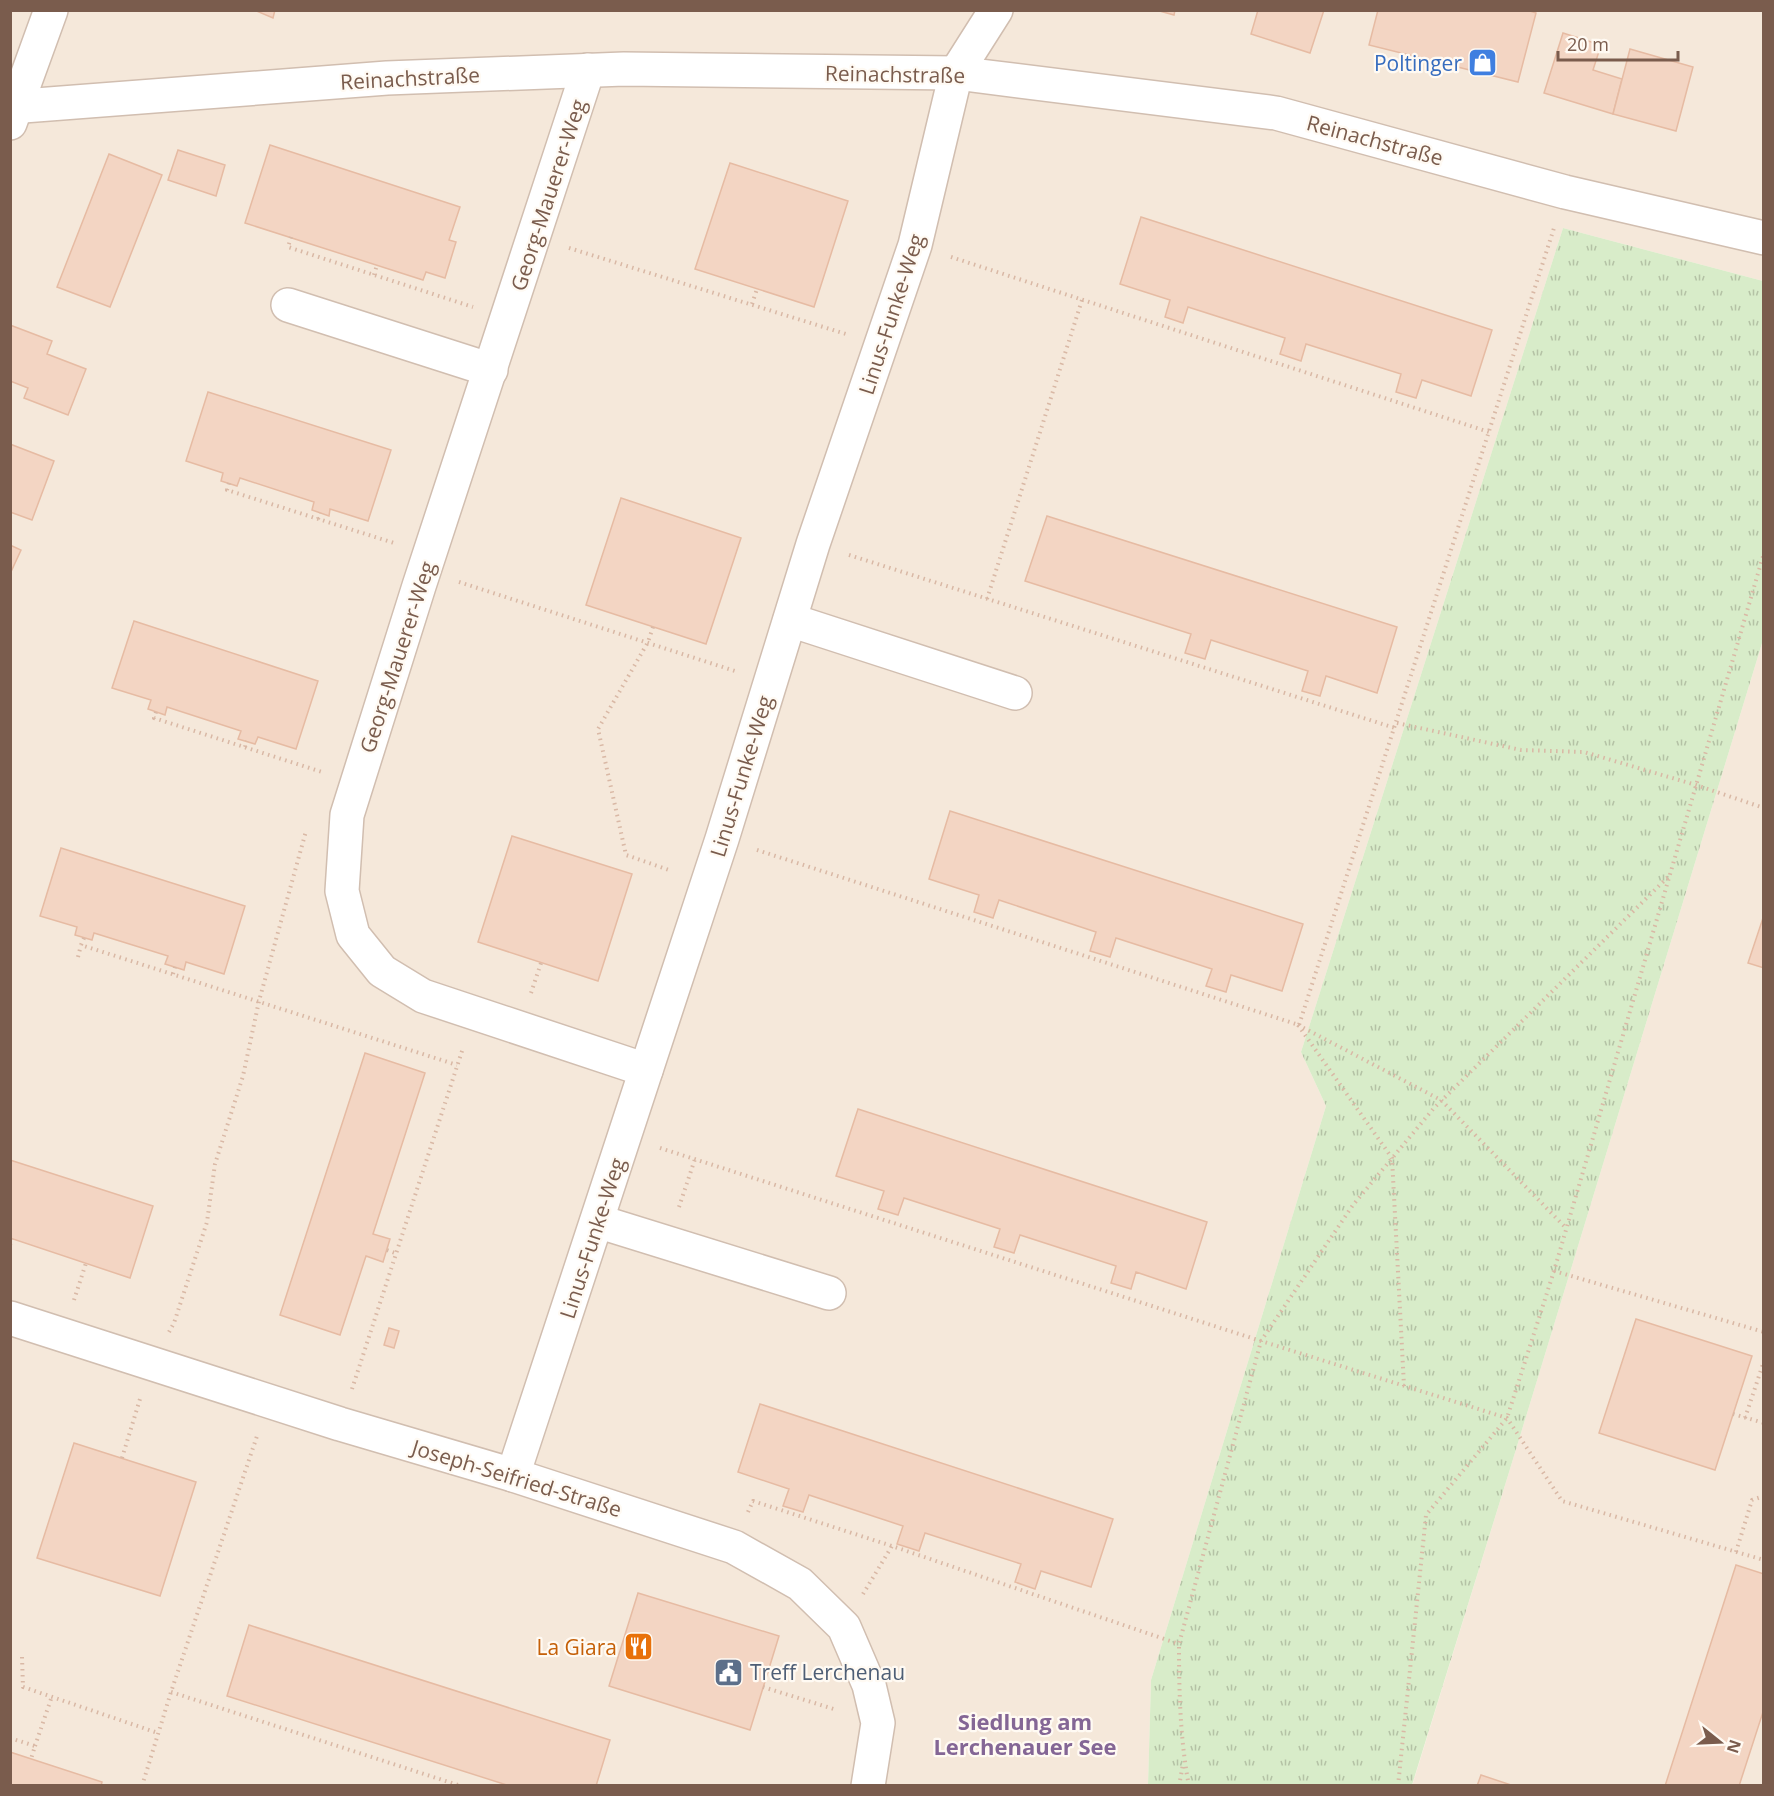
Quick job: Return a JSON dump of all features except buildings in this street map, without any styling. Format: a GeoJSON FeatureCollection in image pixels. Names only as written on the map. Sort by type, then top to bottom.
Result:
{"type":"FeatureCollection","features":[{"type":"Feature","properties":{"kind":"street"},"geometry":{"type":"LineString","coordinates":[[13,112],[51,10]]}},
{"type":"Feature","properties":{"kind":"street","name":"Linus-Funke-Weg"},"geometry":{"type":"LineString","coordinates":[[513,1475],[722,839],[813,544],[915,245],[956,74],[996,10]]}},
{"type":"Feature","properties":{"kind":"street","name":"Reinachstraße"},"geometry":{"type":"LineString","coordinates":[[13,112],[387,78],[624,69],[956,74],[1276,113],[1566,192],[1764,238]]}},
{"type":"Feature","properties":{"kind":"street","name":"Georg-Mauerer-Weg"},"geometry":{"type":"LineString","coordinates":[[588,70],[347,815],[342,891],[353,935],[382,971],[423,996],[646,1070]]}},
{"type":"Feature","properties":{"kind":"street"},"geometry":{"type":"LineString","coordinates":[[288,305],[491,370]]}},
{"type":"Feature","properties":{"kind":"street"},"geometry":{"type":"LineString","coordinates":[[790,620],[1015,693]]}},
{"type":"Feature","properties":{"kind":"street"},"geometry":{"type":"LineString","coordinates":[[597,1221],[829,1293]]}},
{"type":"Feature","properties":{"kind":"street","name":"Joseph-Seifried-Straße"},"geometry":{"type":"LineString","coordinates":[[10,1318],[340,1424],[513,1475],[734,1547],[800,1584],[844,1627],[869,1685],[878,1723],[868,1785]]}},
{"type":"Feature","properties":{"kind":"path"},"geometry":{"type":"LineString","coordinates":[[1297,1024],[1299,1025],[1397,723],[1566,192]]}},
{"type":"Feature","properties":{"kind":"path"},"geometry":{"type":"LineString","coordinates":[[291,237],[288,247],[476,308]]}},
{"type":"Feature","properties":{"kind":"path"},"geometry":{"type":"LineString","coordinates":[[534,238],[882,346]]}},
{"type":"Feature","properties":{"kind":"path"},"geometry":{"type":"LineString","coordinates":[[915,245],[1489,432]]}},
{"type":"Feature","properties":{"kind":"path"},"geometry":{"type":"LineString","coordinates":[[374,275],[377,266]]}},
{"type":"Feature","properties":{"kind":"path"},"geometry":{"type":"LineString","coordinates":[[752,304],[758,289]]}},
{"type":"Feature","properties":{"kind":"path"},"geometry":{"type":"LineString","coordinates":[[987,599],[1082,300]]}},
{"type":"Feature","properties":{"kind":"path"},"geometry":{"type":"LineString","coordinates":[[229,483],[227,490],[318,519],[427,563],[770,683]]}},
{"type":"Feature","properties":{"kind":"path"},"geometry":{"type":"LineString","coordinates":[[318,519],[320,513]]}},
{"type":"Feature","properties":{"kind":"path"},"geometry":{"type":"LineString","coordinates":[[813,544],[1395,728]]}},
{"type":"Feature","properties":{"kind":"path"},"geometry":{"type":"LineString","coordinates":[[1398,1785],[1426,1515],[1507,1418],[1554,1271],[1764,553]]}},
{"type":"Feature","properties":{"kind":"path"},"geometry":{"type":"LineString","coordinates":[[653,627],[648,642],[598,729],[626,855],[707,883]]}},
{"type":"Feature","properties":{"kind":"path"},"geometry":{"type":"LineString","coordinates":[[156,712],[154,718],[357,783]]}},
{"type":"Feature","properties":{"kind":"path"},"geometry":{"type":"LineString","coordinates":[[1397,723],[1521,750],[1584,752],[1764,808]]}},
{"type":"Feature","properties":{"kind":"path"},"geometry":{"type":"LineString","coordinates":[[245,747],[247,741]]}},
{"type":"Feature","properties":{"kind":"path"},"geometry":{"type":"LineString","coordinates":[[122,1458],[151,1364],[174,1323],[207,1222],[214,1164],[243,1076],[259,1001],[307,826]]}},
{"type":"Feature","properties":{"kind":"path"},"geometry":{"type":"LineString","coordinates":[[722,839],[1297,1024],[1441,1100],[1566,1228]]}},
{"type":"Feature","properties":{"kind":"path"},"geometry":{"type":"LineString","coordinates":[[1189,1785],[1184,1760],[1179,1644],[1262,1341],[1353,1205],[1441,1100],[1671,874]]}},
{"type":"Feature","properties":{"kind":"path"},"geometry":{"type":"LineString","coordinates":[[78,957],[84,938]]}},
{"type":"Feature","properties":{"kind":"path"},"geometry":{"type":"LineString","coordinates":[[81,945],[457,1065]]}},
{"type":"Feature","properties":{"kind":"path"},"geometry":{"type":"LineString","coordinates":[[173,974],[175,967]]}},
{"type":"Feature","properties":{"kind":"path"},"geometry":{"type":"LineString","coordinates":[[340,1424],[474,1013]]}},
{"type":"Feature","properties":{"kind":"path"},"geometry":{"type":"LineString","coordinates":[[1297,1024],[1392,1158],[1404,1386]]}},
{"type":"Feature","properties":{"kind":"path"},"geometry":{"type":"LineString","coordinates":[[625,1136],[1507,1418],[1562,1501],[1764,1560]]}},
{"type":"Feature","properties":{"kind":"path"},"geometry":{"type":"LineString","coordinates":[[667,1243],[695,1159]]}},
{"type":"Feature","properties":{"kind":"path"},"geometry":{"type":"LineString","coordinates":[[10,1245],[12,1239]]}},
{"type":"Feature","properties":{"kind":"path"},"geometry":{"type":"LineString","coordinates":[[387,1250],[395,1253]]}},
{"type":"Feature","properties":{"kind":"path"},"geometry":{"type":"LineString","coordinates":[[1554,1271],[1764,1332]]}},
{"type":"Feature","properties":{"kind":"path"},"geometry":{"type":"LineString","coordinates":[[1745,1418],[1764,1361]]}},
{"type":"Feature","properties":{"kind":"path"},"geometry":{"type":"LineString","coordinates":[[142,1785],[269,1401]]}},
{"type":"Feature","properties":{"kind":"path"},"geometry":{"type":"LineString","coordinates":[[1733,1414],[1764,1423]]}},
{"type":"Feature","properties":{"kind":"path"},"geometry":{"type":"LineString","coordinates":[[1736,1552],[1752,1500],[1764,1496]]}},
{"type":"Feature","properties":{"kind":"path"},"geometry":{"type":"LineString","coordinates":[[734,1547],[753,1501],[1179,1644]]}},
{"type":"Feature","properties":{"kind":"path"},"geometry":{"type":"LineString","coordinates":[[844,1627],[892,1546]]}},
{"type":"Feature","properties":{"kind":"path"},"geometry":{"type":"LineString","coordinates":[[22,1657],[23,1687],[158,1733]]}},
{"type":"Feature","properties":{"kind":"path"},"geometry":{"type":"LineString","coordinates":[[763,1687],[878,1723]]}},
{"type":"Feature","properties":{"kind":"path"},"geometry":{"type":"LineString","coordinates":[[171,1692],[461,1785]]}},
{"type":"Feature","properties":{"kind":"path"},"geometry":{"type":"LineString","coordinates":[[31,1759],[52,1696]]}},
{"type":"Feature","properties":{"kind":"path"},"geometry":{"type":"LineString","coordinates":[[10,1738],[35,1746]]}},
{"type":"Feature","properties":{"kind":"path"},"geometry":{"type":"LineString","coordinates":[[1179,1785],[1184,1760]]}},
{"type":"Feature","properties":{"kind":"shaded area"},"geometry":{"type":"Polygon","coordinates":[[[11,11],[1763,11],[1763,281],[1563,228],[1301,1052],[1326,1106],[1151,1680],[1148,1785],[11,1786],[11,11]]]}},
{"type":"Feature","properties":{"kind":"shaded area"},"geometry":{"type":"Polygon","coordinates":[[[1763,640],[1763,1785],[1412,1786],[1510,1469],[1763,640]]]}},
{"type":"Feature","properties":{"kind":"green space"},"geometry":{"type":"Polygon","coordinates":[[[1563,228],[1763,281],[1763,640],[1412,1785],[1148,1785],[1151,1680],[1326,1106],[1301,1052],[1563,228]]]}},
{"type":"Feature","properties":{"kind":"place","name":"Poltinger"},"geometry":{"type":"Point","coordinates":[1483,63]}},
{"type":"Feature","properties":{"kind":"place","name":"La Giara"},"geometry":{"type":"Point","coordinates":[638,1647]}},
{"type":"Feature","properties":{"kind":"place","name":"Treff Lerchenau"},"geometry":{"type":"Point","coordinates":[729,1672]}},
{"type":"Feature","properties":{"kind":"district","name":"Siedlung am Lerchenauer See"},"geometry":{"type":"Point","coordinates":[1025,1734]}}]}
